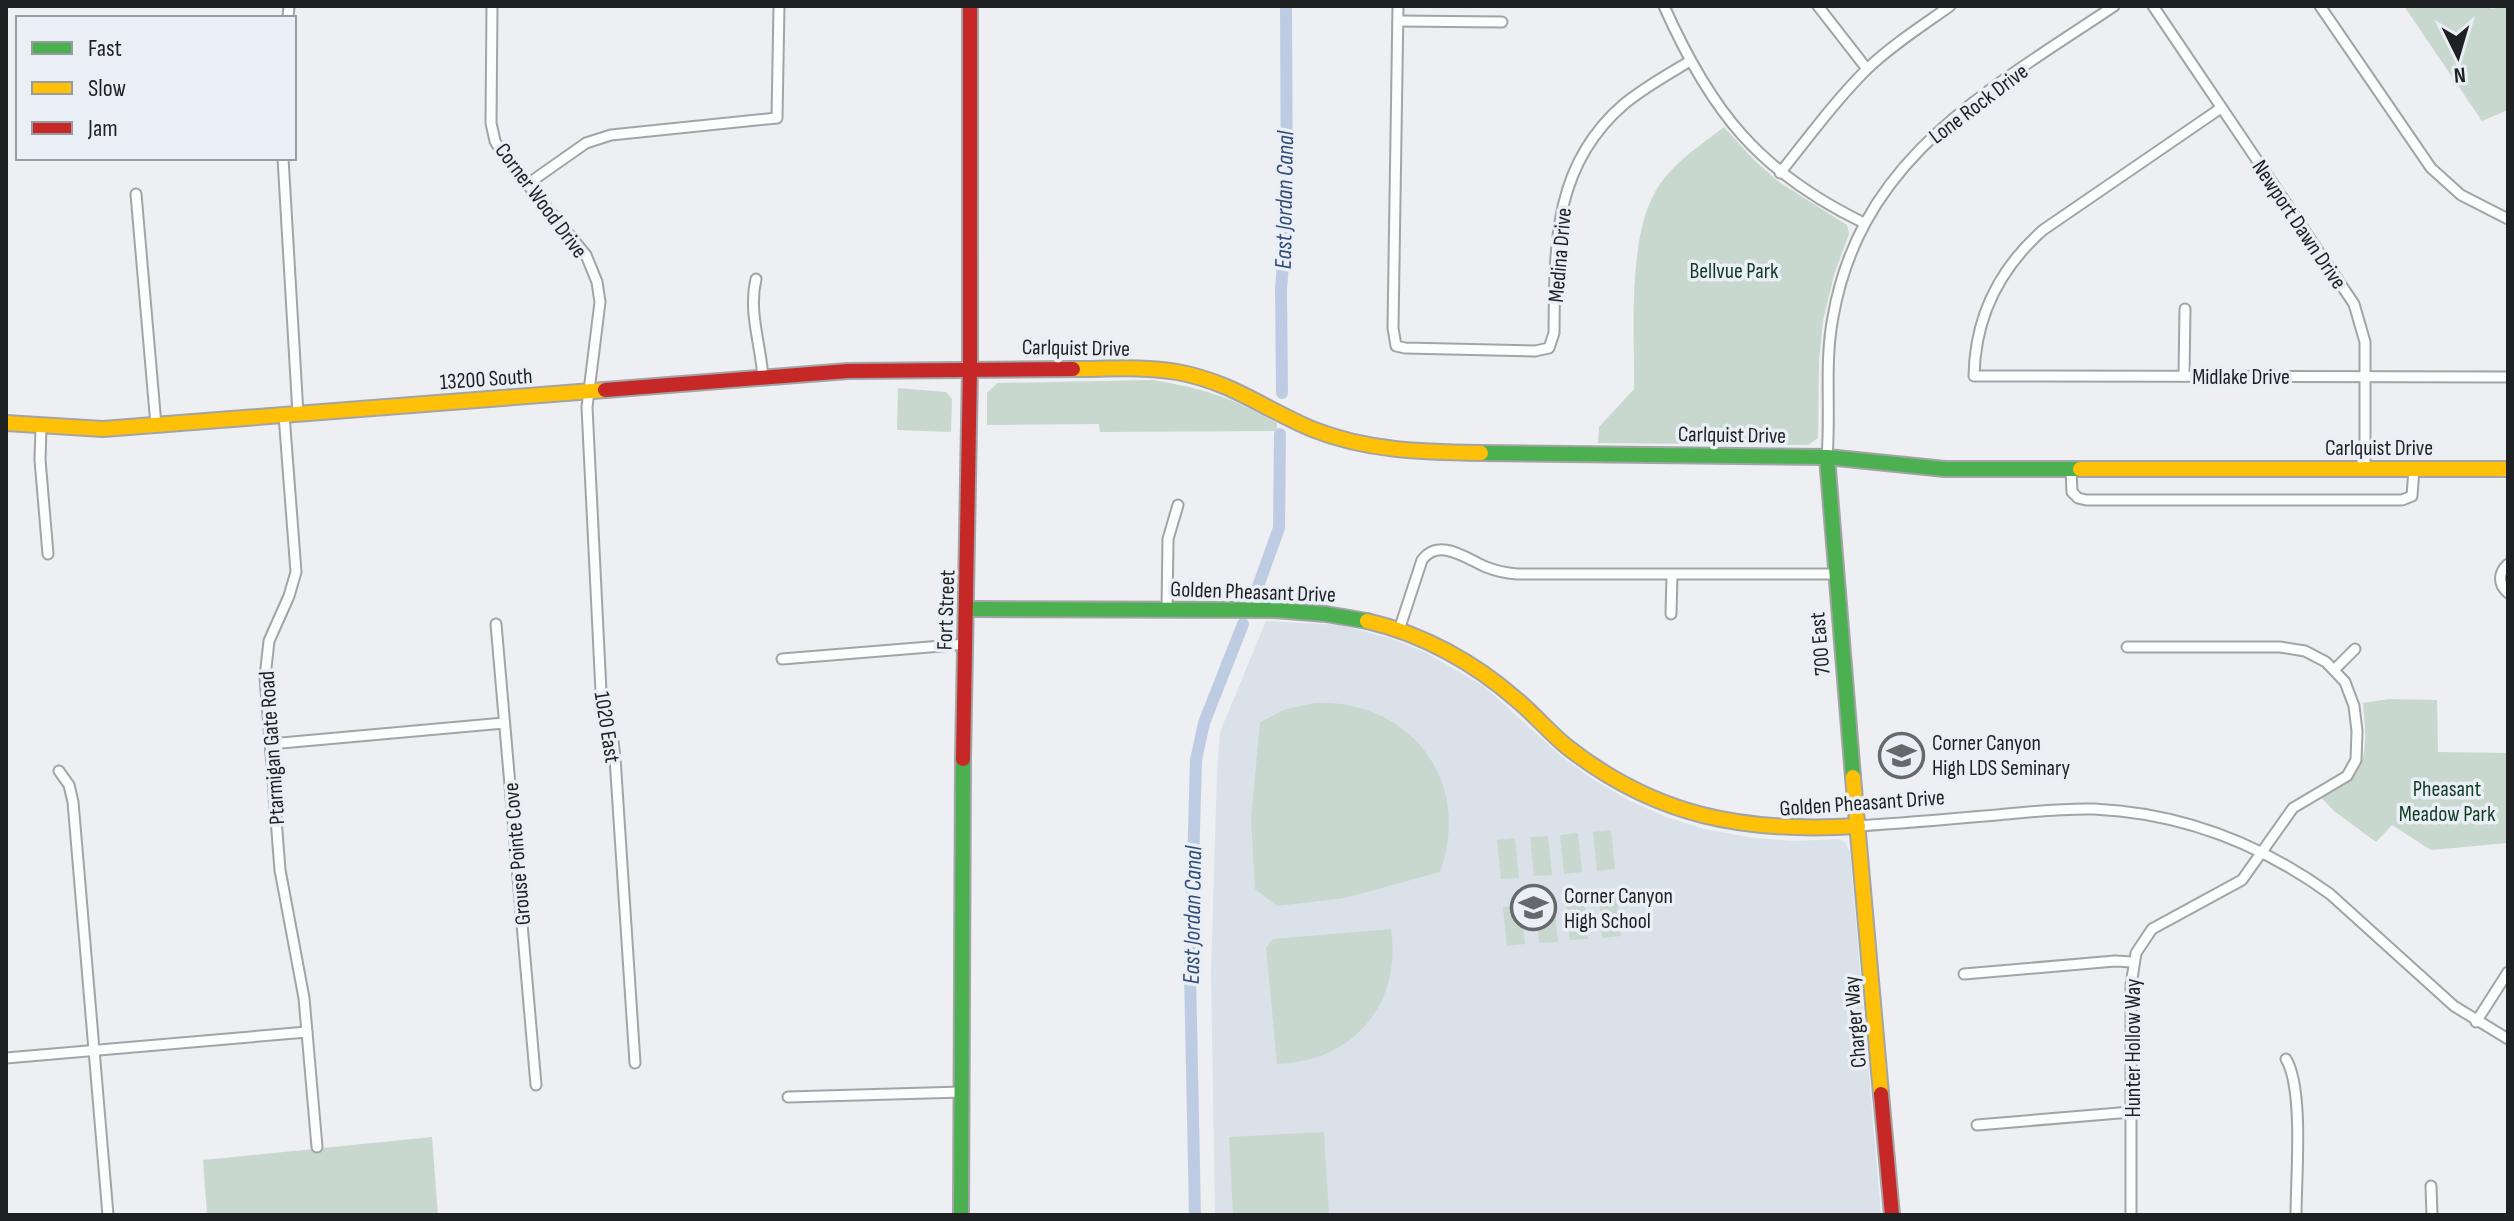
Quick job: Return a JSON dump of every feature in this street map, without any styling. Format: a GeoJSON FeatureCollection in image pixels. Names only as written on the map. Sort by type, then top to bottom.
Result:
{"type":"FeatureCollection","features":[{"type":"Feature","properties":{"kind":"street","name":"Corner Wood Drive"},"geometry":{"type":"LineString","coordinates":[[492,6],[491,123],[495,141],[503,155],[586,255],[597,282],[600,302],[590,392]]}},
{"type":"Feature","properties":{"kind":"street"},"geometry":{"type":"LineString","coordinates":[[529,183],[586,143],[611,135],[777,118],[779,6]]}},
{"type":"Feature","properties":{"kind":"street","name":"Fort Street"},"geometry":{"type":"LineString","coordinates":[[961,1215],[970,369],[970,6]]}},
{"type":"Feature","properties":{"kind":"street"},"geometry":{"type":"LineString","coordinates":[[1398,6],[1398,21],[1502,22]]}},
{"type":"Feature","properties":{"kind":"street"},"geometry":{"type":"LineString","coordinates":[[1664,6],[1690,61],[1727,119],[1753,149],[1780,173],[1818,199],[1864,223]]}},
{"type":"Feature","properties":{"kind":"street"},"geometry":{"type":"LineString","coordinates":[[1818,6],[1867,69]]}},
{"type":"Feature","properties":{"kind":"street"},"geometry":{"type":"LineString","coordinates":[[1780,173],[1867,69],[1913,31],[1950,6]]}},
{"type":"Feature","properties":{"kind":"street","name":"Lone Rock Drive"},"geometry":{"type":"LineString","coordinates":[[1827,457],[1828,363],[1833,317],[1845,269],[1864,223],[1906,163],[1957,113],[2114,6]]}},
{"type":"Feature","properties":{"kind":"street","name":"Newport Dawn Drive"},"geometry":{"type":"LineString","coordinates":[[2153,6],[2354,304],[2363,329],[2365,469]]}},
{"type":"Feature","properties":{"kind":"street"},"geometry":{"type":"LineString","coordinates":[[2320,6],[2431,168],[2461,195],[2508,219]]}},
{"type":"Feature","properties":{"kind":"street","name":"Medina Drive"},"geometry":{"type":"LineString","coordinates":[[1398,21],[1393,328],[1396,346],[1415,349],[1520,351],[1549,348],[1554,333],[1558,226],[1569,183],[1578,164],[1596,135],[1622,106],[1690,61]]}},
{"type":"Feature","properties":{"kind":"street","name":"Midlake Drive"},"geometry":{"type":"LineString","coordinates":[[2221,108],[2028,243],[2004,272],[1988,304],[1977,337],[1974,376],[2508,377]]}},
{"type":"Feature","properties":{"kind":"street","name":"Ptarmigan Gate Road"},"geometry":{"type":"LineString","coordinates":[[283,160],[296,560],[293,584],[266,653],[265,677],[281,883],[302,984],[317,1147]]}},
{"type":"Feature","properties":{"kind":"street"},"geometry":{"type":"LineString","coordinates":[[136,194],[156,425]]}},
{"type":"Feature","properties":{"kind":"street"},"geometry":{"type":"LineString","coordinates":[[756,279],[752,297],[762,352],[763,378]]}},
{"type":"Feature","properties":{"kind":"street"},"geometry":{"type":"LineString","coordinates":[[2184,376],[2185,309]]}},
{"type":"Feature","properties":{"kind":"street","name":"13200 South"},"geometry":{"type":"LineString","coordinates":[[6,423],[103,429],[848,371],[970,369]]}},
{"type":"Feature","properties":{"kind":"street","name":"Carlquist Drive"},"geometry":{"type":"LineString","coordinates":[[970,369],[1177,372],[1229,386],[1332,437],[1381,449],[1827,457],[1927,468],[2508,469]]}},
{"type":"Feature","properties":{"kind":"street","name":"1020 East"},"geometry":{"type":"LineString","coordinates":[[590,392],[587,407],[602,712],[613,741],[615,758],[635,1063]]}},
{"type":"Feature","properties":{"kind":"street"},"geometry":{"type":"LineString","coordinates":[[41,427],[40,460],[48,554]]}},
{"type":"Feature","properties":{"kind":"street","name":"700 East"},"geometry":{"type":"LineString","coordinates":[[1827,457],[1858,826]]}},
{"type":"Feature","properties":{"kind":"street"},"geometry":{"type":"LineString","coordinates":[[2071,469],[2072,492],[2086,500],[2402,500],[2412,496],[2414,469]]}},
{"type":"Feature","properties":{"kind":"street"},"geometry":{"type":"LineString","coordinates":[[1167,610],[1168,539],[1178,505]]}},
{"type":"Feature","properties":{"kind":"street"},"geometry":{"type":"LineString","coordinates":[[1399,630],[1422,560],[1437,550],[1456,552],[1506,573],[1835,574]]}},
{"type":"Feature","properties":{"kind":"street"},"geometry":{"type":"LineString","coordinates":[[2508,564],[2501,576],[2502,586],[2508,593]]}},
{"type":"Feature","properties":{"kind":"street"},"geometry":{"type":"LineString","coordinates":[[1671,614],[1672,575]]}},
{"type":"Feature","properties":{"kind":"street","name":"Golden Pheasant Drive"},"geometry":{"type":"LineString","coordinates":[[967,609],[1309,612],[1359,619],[1399,630],[1440,648],[1481,672],[1521,703],[1578,756],[1646,798],[1703,818],[1759,829],[1813,830],[2048,810],[2094,809],[2174,820],[2261,851],[2294,869],[2330,894],[2454,1006],[2508,1039]]}},
{"type":"Feature","properties":{"kind":"street","name":"Grouse Pointe Cove"},"geometry":{"type":"LineString","coordinates":[[496,624],[536,1085]]}},
{"type":"Feature","properties":{"kind":"street"},"geometry":{"type":"LineString","coordinates":[[782,659],[966,644]]}},
{"type":"Feature","properties":{"kind":"street"},"geometry":{"type":"LineString","coordinates":[[2127,647],[2293,648],[2316,655],[2335,669],[2355,649]]}},
{"type":"Feature","properties":{"kind":"street","name":"Hunter Hollow Way"},"geometry":{"type":"LineString","coordinates":[[2131,1215],[2133,962],[2152,929],[2235,885],[2248,873],[2293,808],[2341,781],[2356,760],[2354,706],[2345,682],[2335,669]]}},
{"type":"Feature","properties":{"kind":"street"},"geometry":{"type":"LineString","coordinates":[[270,744],[504,723]]}},
{"type":"Feature","properties":{"kind":"street"},"geometry":{"type":"LineString","coordinates":[[59,771],[69,785],[73,802],[108,1215]]}},
{"type":"Feature","properties":{"kind":"street","name":"Charger Way"},"geometry":{"type":"LineString","coordinates":[[1858,826],[1892,1215]]}},
{"type":"Feature","properties":{"kind":"street"},"geometry":{"type":"LineString","coordinates":[[1964,974],[2133,962]]}},
{"type":"Feature","properties":{"kind":"street"},"geometry":{"type":"LineString","coordinates":[[2476,1022],[2508,972]]}},
{"type":"Feature","properties":{"kind":"street"},"geometry":{"type":"LineString","coordinates":[[6,1058],[307,1032]]}},
{"type":"Feature","properties":{"kind":"street"},"geometry":{"type":"LineString","coordinates":[[2286,1059],[2296,1091],[2296,1215]]}},
{"type":"Feature","properties":{"kind":"street"},"geometry":{"type":"LineString","coordinates":[[788,1097],[962,1092]]}},
{"type":"Feature","properties":{"kind":"street"},"geometry":{"type":"LineString","coordinates":[[1977,1125],[2131,1112]]}},
{"type":"Feature","properties":{"kind":"street"},"geometry":{"type":"LineString","coordinates":[[2431,1186],[2432,1215]]}},
{"type":"Feature","properties":{"kind":"shaded area","name":"Corner Canyon High School"},"geometry":{"type":"Polygon","coordinates":[[[1266,621],[1340,625],[1389,638],[1425,652],[1485,687],[1562,757],[1591,778],[1628,800],[1666,817],[1704,829],[1753,838],[1794,841],[1839,839],[1845,842],[1850,852],[1881,1215],[1215,1215],[1211,972],[1220,732],[1266,621]]]}},
{"type":"Feature","properties":{"kind":"green space"},"geometry":{"type":"Polygon","coordinates":[[[2404,6],[2490,6],[2491,9],[2508,6],[2508,110],[2482,121],[2404,6]]]}},
{"type":"Feature","properties":{"kind":"green space","name":"Bellvue Park"},"geometry":{"type":"Polygon","coordinates":[[[1724,127],[1779,182],[1847,225],[1849,234],[1834,275],[1823,321],[1818,438],[1808,445],[1598,443],[1599,427],[1634,389],[1637,255],[1649,204],[1674,168],[1724,127]]]}},
{"type":"Feature","properties":{"kind":"green space"},"geometry":{"type":"Polygon","coordinates":[[[1153,380],[1231,400],[1277,423],[1277,431],[1100,432],[1099,424],[987,425],[987,393],[997,383],[1153,380]]]}},
{"type":"Feature","properties":{"kind":"green space"},"geometry":{"type":"Polygon","coordinates":[[[898,388],[946,392],[952,399],[951,432],[897,430],[898,388]]]}},
{"type":"Feature","properties":{"kind":"green space","name":"Pheasant Meadow Park"},"geometry":{"type":"Polygon","coordinates":[[[2389,699],[2437,700],[2438,752],[2507,753],[2508,843],[2431,850],[2392,825],[2376,842],[2334,811],[2321,797],[2349,780],[2362,760],[2365,748],[2363,703],[2389,699]]]}},
{"type":"Feature","properties":{"kind":"green space"},"geometry":{"type":"Polygon","coordinates":[[[1314,703],[1348,705],[1379,715],[1405,731],[1425,752],[1440,777],[1448,807],[1448,838],[1440,872],[1345,898],[1277,906],[1255,889],[1251,819],[1260,722],[1286,709],[1314,703]]]}},
{"type":"Feature","properties":{"kind":"green space"},"geometry":{"type":"Polygon","coordinates":[[[1611,830],[1615,869],[1597,871],[1593,832],[1611,830]]]}},
{"type":"Feature","properties":{"kind":"green space"},"geometry":{"type":"Polygon","coordinates":[[[1578,833],[1582,872],[1564,874],[1560,835],[1578,833]]]}},
{"type":"Feature","properties":{"kind":"green space"},"geometry":{"type":"Polygon","coordinates":[[[1548,836],[1552,875],[1534,876],[1530,837],[1548,836]]]}},
{"type":"Feature","properties":{"kind":"green space"},"geometry":{"type":"Polygon","coordinates":[[[1515,838],[1519,878],[1501,879],[1497,840],[1515,838]]]}},
{"type":"Feature","properties":{"kind":"green space"},"geometry":{"type":"Polygon","coordinates":[[[1617,897],[1621,936],[1602,938],[1599,898],[1617,897]]]}},
{"type":"Feature","properties":{"kind":"green space"},"geometry":{"type":"Polygon","coordinates":[[[1584,899],[1588,939],[1570,940],[1566,901],[1584,899]]]}},
{"type":"Feature","properties":{"kind":"green space"},"geometry":{"type":"Polygon","coordinates":[[[1554,902],[1558,942],[1539,943],[1536,904],[1554,902]]]}},
{"type":"Feature","properties":{"kind":"green space"},"geometry":{"type":"Polygon","coordinates":[[[1521,905],[1525,944],[1507,946],[1503,907],[1521,905]]]}},
{"type":"Feature","properties":{"kind":"green space"},"geometry":{"type":"Polygon","coordinates":[[[1391,929],[1389,981],[1380,1004],[1367,1024],[1328,1053],[1304,1061],[1277,1064],[1266,947],[1273,939],[1391,929]]]}},
{"type":"Feature","properties":{"kind":"green space"},"geometry":{"type":"Polygon","coordinates":[[[1324,1132],[1329,1215],[1233,1215],[1229,1137],[1324,1132]]]}},
{"type":"Feature","properties":{"kind":"green space"},"geometry":{"type":"Polygon","coordinates":[[[432,1137],[438,1215],[207,1215],[203,1160],[432,1137]]]}},
{"type":"Feature","properties":{"kind":"waterway","name":"East Jordan Canal"},"geometry":{"type":"LineString","coordinates":[[1282,393],[1281,289],[1287,213],[1286,6]]}},
{"type":"Feature","properties":{"kind":"waterway","name":"East Jordan Canal"},"geometry":{"type":"LineString","coordinates":[[1256,592],[1279,528],[1280,434]]}},
{"type":"Feature","properties":{"kind":"waterway","name":"East Jordan Canal"},"geometry":{"type":"LineString","coordinates":[[1195,1215],[1190,972],[1196,760],[1204,723],[1243,624]]}},
{"type":"Feature","properties":{"kind":"traffic: fast"},"geometry":{"type":"LineString","coordinates":[[1481,453],[1827,457],[1945,469],[2080,469]]}},
{"type":"Feature","properties":{"kind":"traffic: fast"},"geometry":{"type":"LineString","coordinates":[[1827,457],[1853,777]]}},
{"type":"Feature","properties":{"kind":"traffic: fast"},"geometry":{"type":"LineString","coordinates":[[967,609],[1275,610],[1367,621]]}},
{"type":"Feature","properties":{"kind":"traffic: fast"},"geometry":{"type":"LineString","coordinates":[[961,1215],[963,759]]}},
{"type":"Feature","properties":{"kind":"traffic: slow"},"geometry":{"type":"LineString","coordinates":[[1073,369],[1139,368],[1197,376],[1312,429],[1353,442],[1416,451],[1481,453]]}},
{"type":"Feature","properties":{"kind":"traffic: slow"},"geometry":{"type":"LineString","coordinates":[[6,423],[103,429],[605,390]]}},
{"type":"Feature","properties":{"kind":"traffic: slow"},"geometry":{"type":"LineString","coordinates":[[2080,469],[2508,469]]}},
{"type":"Feature","properties":{"kind":"traffic: slow"},"geometry":{"type":"LineString","coordinates":[[1367,621],[1428,642],[1466,662],[1523,705],[1566,746],[1600,770],[1668,804],[1740,822],[1777,826],[1858,826]]}},
{"type":"Feature","properties":{"kind":"traffic: slow"},"geometry":{"type":"LineString","coordinates":[[1853,777],[1881,1094]]}},
{"type":"Feature","properties":{"kind":"traffic: jam"},"geometry":{"type":"LineString","coordinates":[[963,759],[970,369],[970,6]]}},
{"type":"Feature","properties":{"kind":"traffic: jam"},"geometry":{"type":"LineString","coordinates":[[605,390],[848,371],[1073,369]]}},
{"type":"Feature","properties":{"kind":"traffic: jam"},"geometry":{"type":"LineString","coordinates":[[1881,1094],[1892,1215]]}},
{"type":"Feature","properties":{"kind":"place","name":"Corner Canyon High LDS Seminary"},"geometry":{"type":"Point","coordinates":[1901,755]}},
{"type":"Feature","properties":{"kind":"place","name":"Corner Canyon High School"},"geometry":{"type":"Point","coordinates":[1533,908]}}]}
